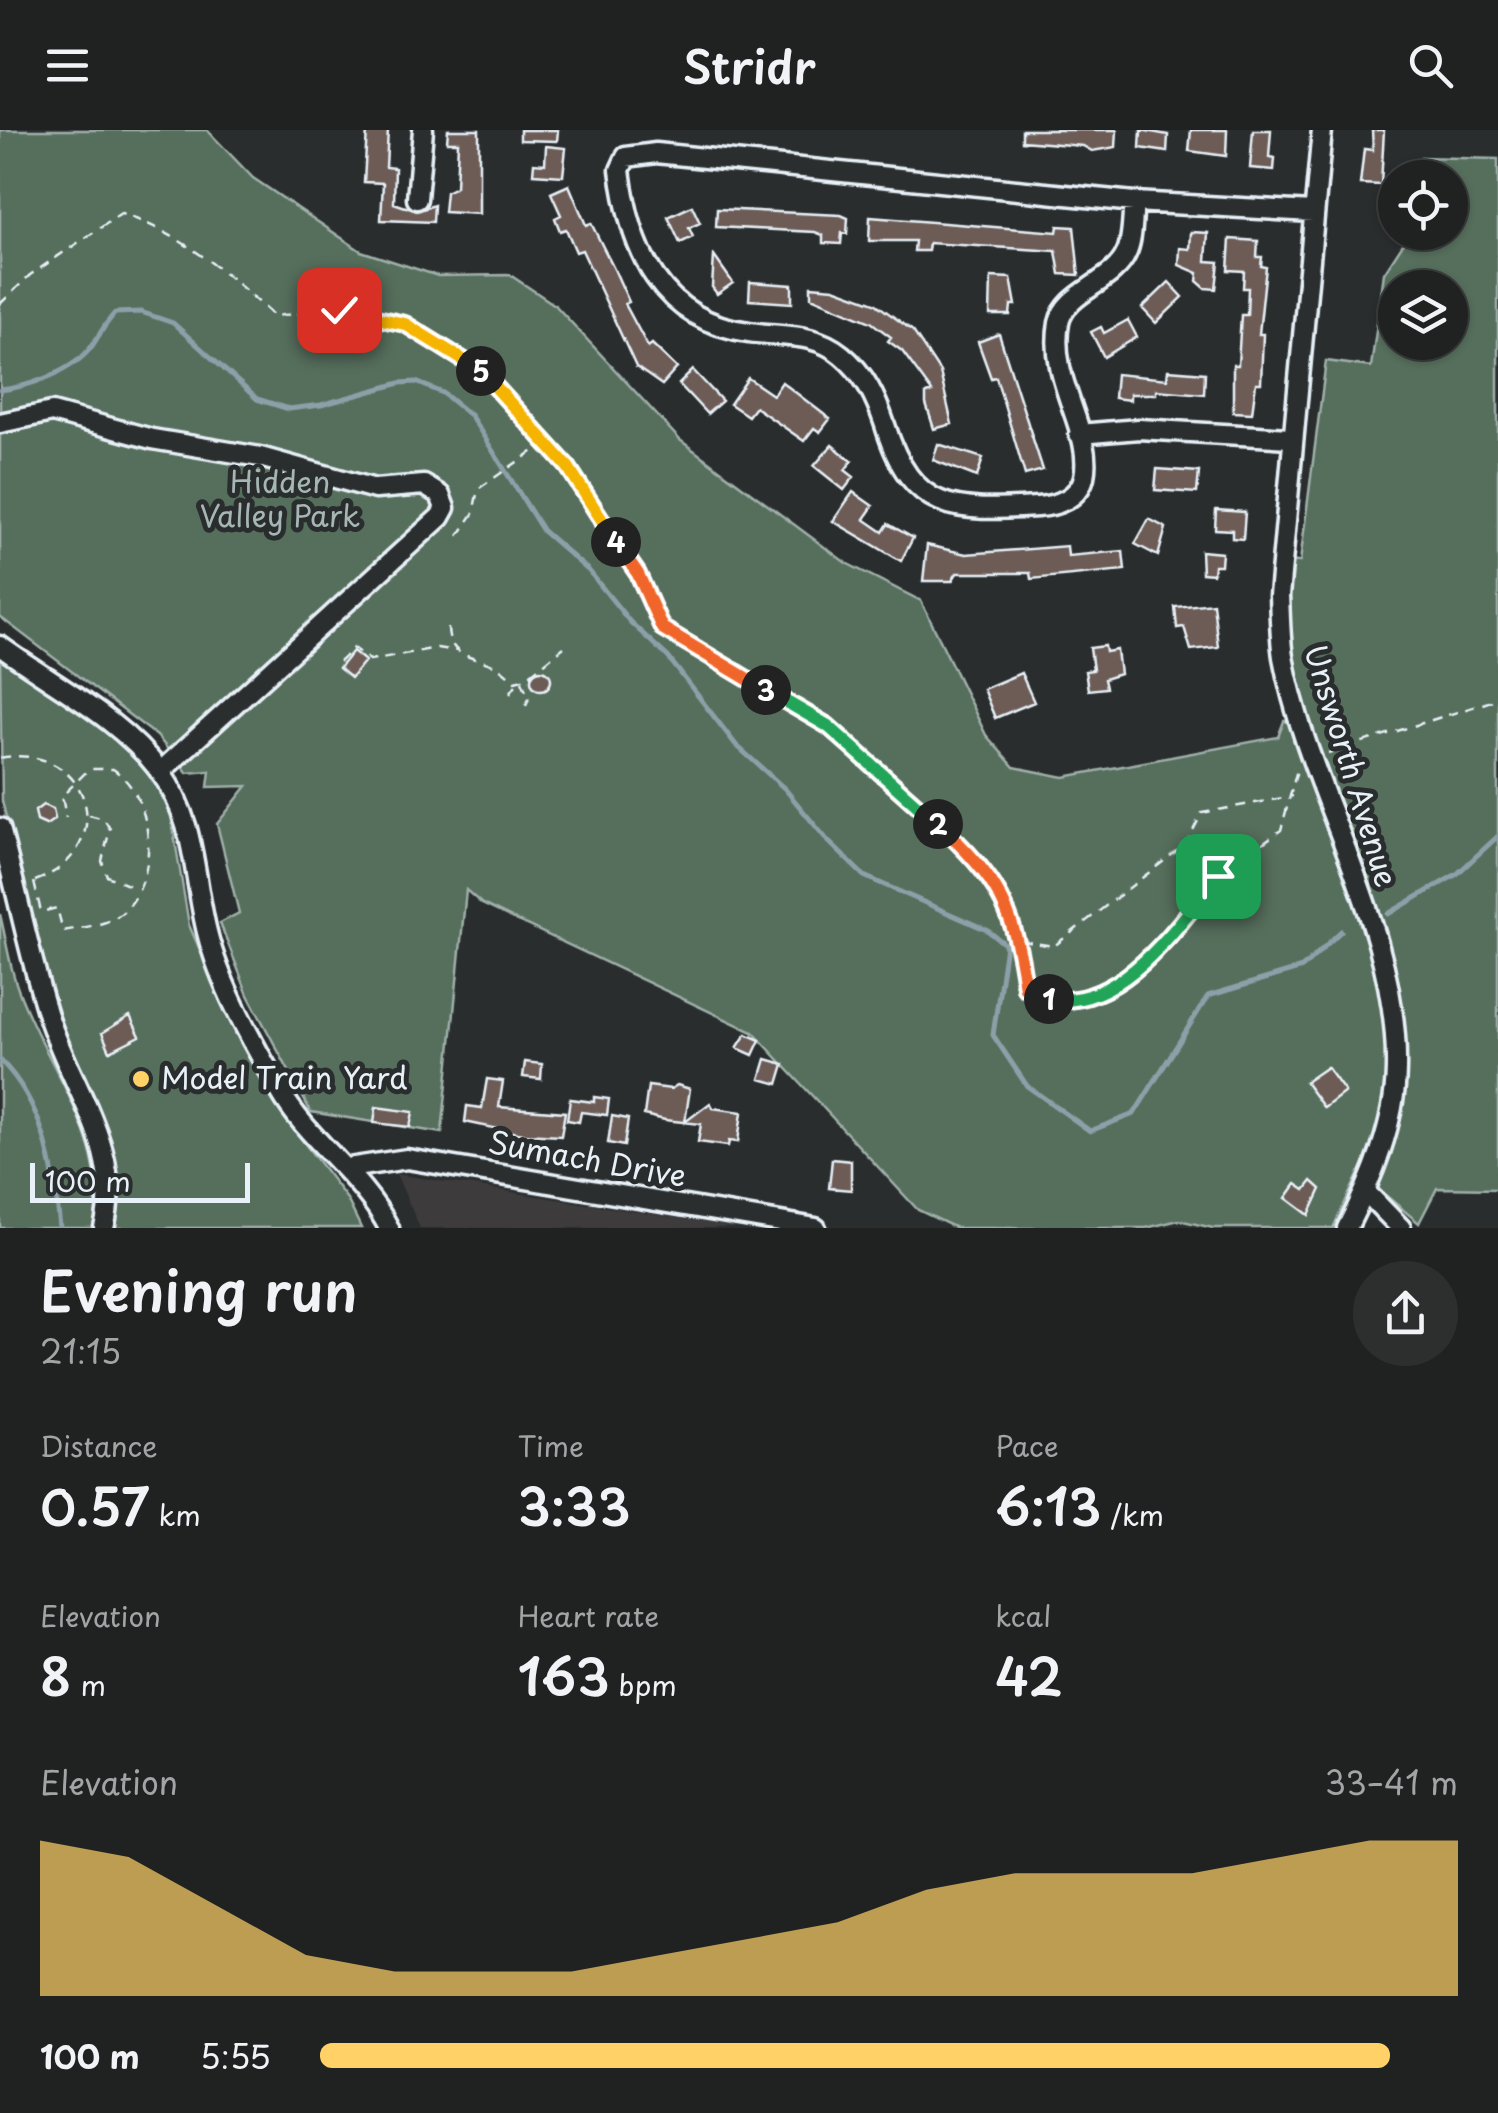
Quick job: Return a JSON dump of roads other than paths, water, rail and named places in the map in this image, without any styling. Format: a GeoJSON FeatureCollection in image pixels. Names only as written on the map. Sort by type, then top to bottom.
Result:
{"type":"FeatureCollection","features":[{"type":"Feature","properties":{"kind":"street"},"geometry":{"type":"LineString","coordinates":[[417,199],[423,130]]}},
{"type":"Feature","properties":{"kind":"street","name":"Unsworth Avenue"},"geometry":{"type":"LineString","coordinates":[[1322,130],[1290,438],[1279,596],[1283,656],[1373,933],[1394,1023],[1396,1070],[1384,1139],[1366,1191],[1346,1228]]}},
{"type":"Feature","properties":{"kind":"street"},"geometry":{"type":"LineString","coordinates":[[1134,202],[1127,253],[1112,274],[1075,300],[1060,317],[1056,349],[1087,457],[1083,483],[1067,501],[1004,508],[937,502],[898,466],[870,389],[838,352],[791,334],[720,327],[680,309],[649,268],[620,170],[626,156],[656,153],[1134,202],[1313,212]]}},
{"type":"Feature","properties":{"kind":"street"},"geometry":{"type":"LineString","coordinates":[[0,423],[52,412],[152,440],[260,458],[376,489],[424,486],[440,495],[445,508],[440,517],[160,772]]}},
{"type":"Feature","properties":{"kind":"street"},"geometry":{"type":"LineString","coordinates":[[1079,434],[1138,428],[1290,438]]}},
{"type":"Feature","properties":{"kind":"street"},"geometry":{"type":"LineString","coordinates":[[0,646],[134,743],[160,772],[187,820],[208,937],[229,990],[282,1094],[302,1123],[348,1168],[389,1228]]}},
{"type":"Feature","properties":{"kind":"street"},"geometry":{"type":"LineString","coordinates":[[1,835],[47,1014],[105,1152],[111,1198],[104,1228]]}},
{"type":"Feature","properties":{"kind":"street","name":"Sumach Drive"},"geometry":{"type":"LineString","coordinates":[[348,1168],[408,1158],[816,1228]]}},
{"type":"Feature","properties":{"kind":"street"},"geometry":{"type":"LineString","coordinates":[[1366,1191],[1401,1228]]}},
{"type":"Feature","properties":{"kind":"waterway"},"geometry":{"type":"LineString","coordinates":[[0,390],[63,370],[84,355],[115,313],[141,312],[173,323],[257,399],[289,409],[321,405],[400,383],[416,382],[443,393],[471,416],[543,531],[589,571],[630,622],[668,657],[736,745],[785,789],[828,841],[864,876],[987,930],[1006,945],[993,1035],[1027,1086],[1090,1131],[1134,1114],[1208,996],[1302,968],[1341,931]]}},
{"type":"Feature","properties":{"kind":"waterway"},"geometry":{"type":"LineString","coordinates":[[1388,914],[1457,874],[1498,836]]}},
{"type":"Feature","properties":{"kind":"waterway"},"geometry":{"type":"LineString","coordinates":[[0,1060],[15,1077],[37,1116],[50,1160],[60,1228]]}},
{"type":"Feature","properties":{"kind":"place","name":"Model Train Yard"},"geometry":{"type":"Point","coordinates":[141,1079]}},
{"type":"Feature","properties":{"kind":"park label","name":"Hidden Valley Park"},"geometry":{"type":"Point","coordinates":[280,500]}}]}
